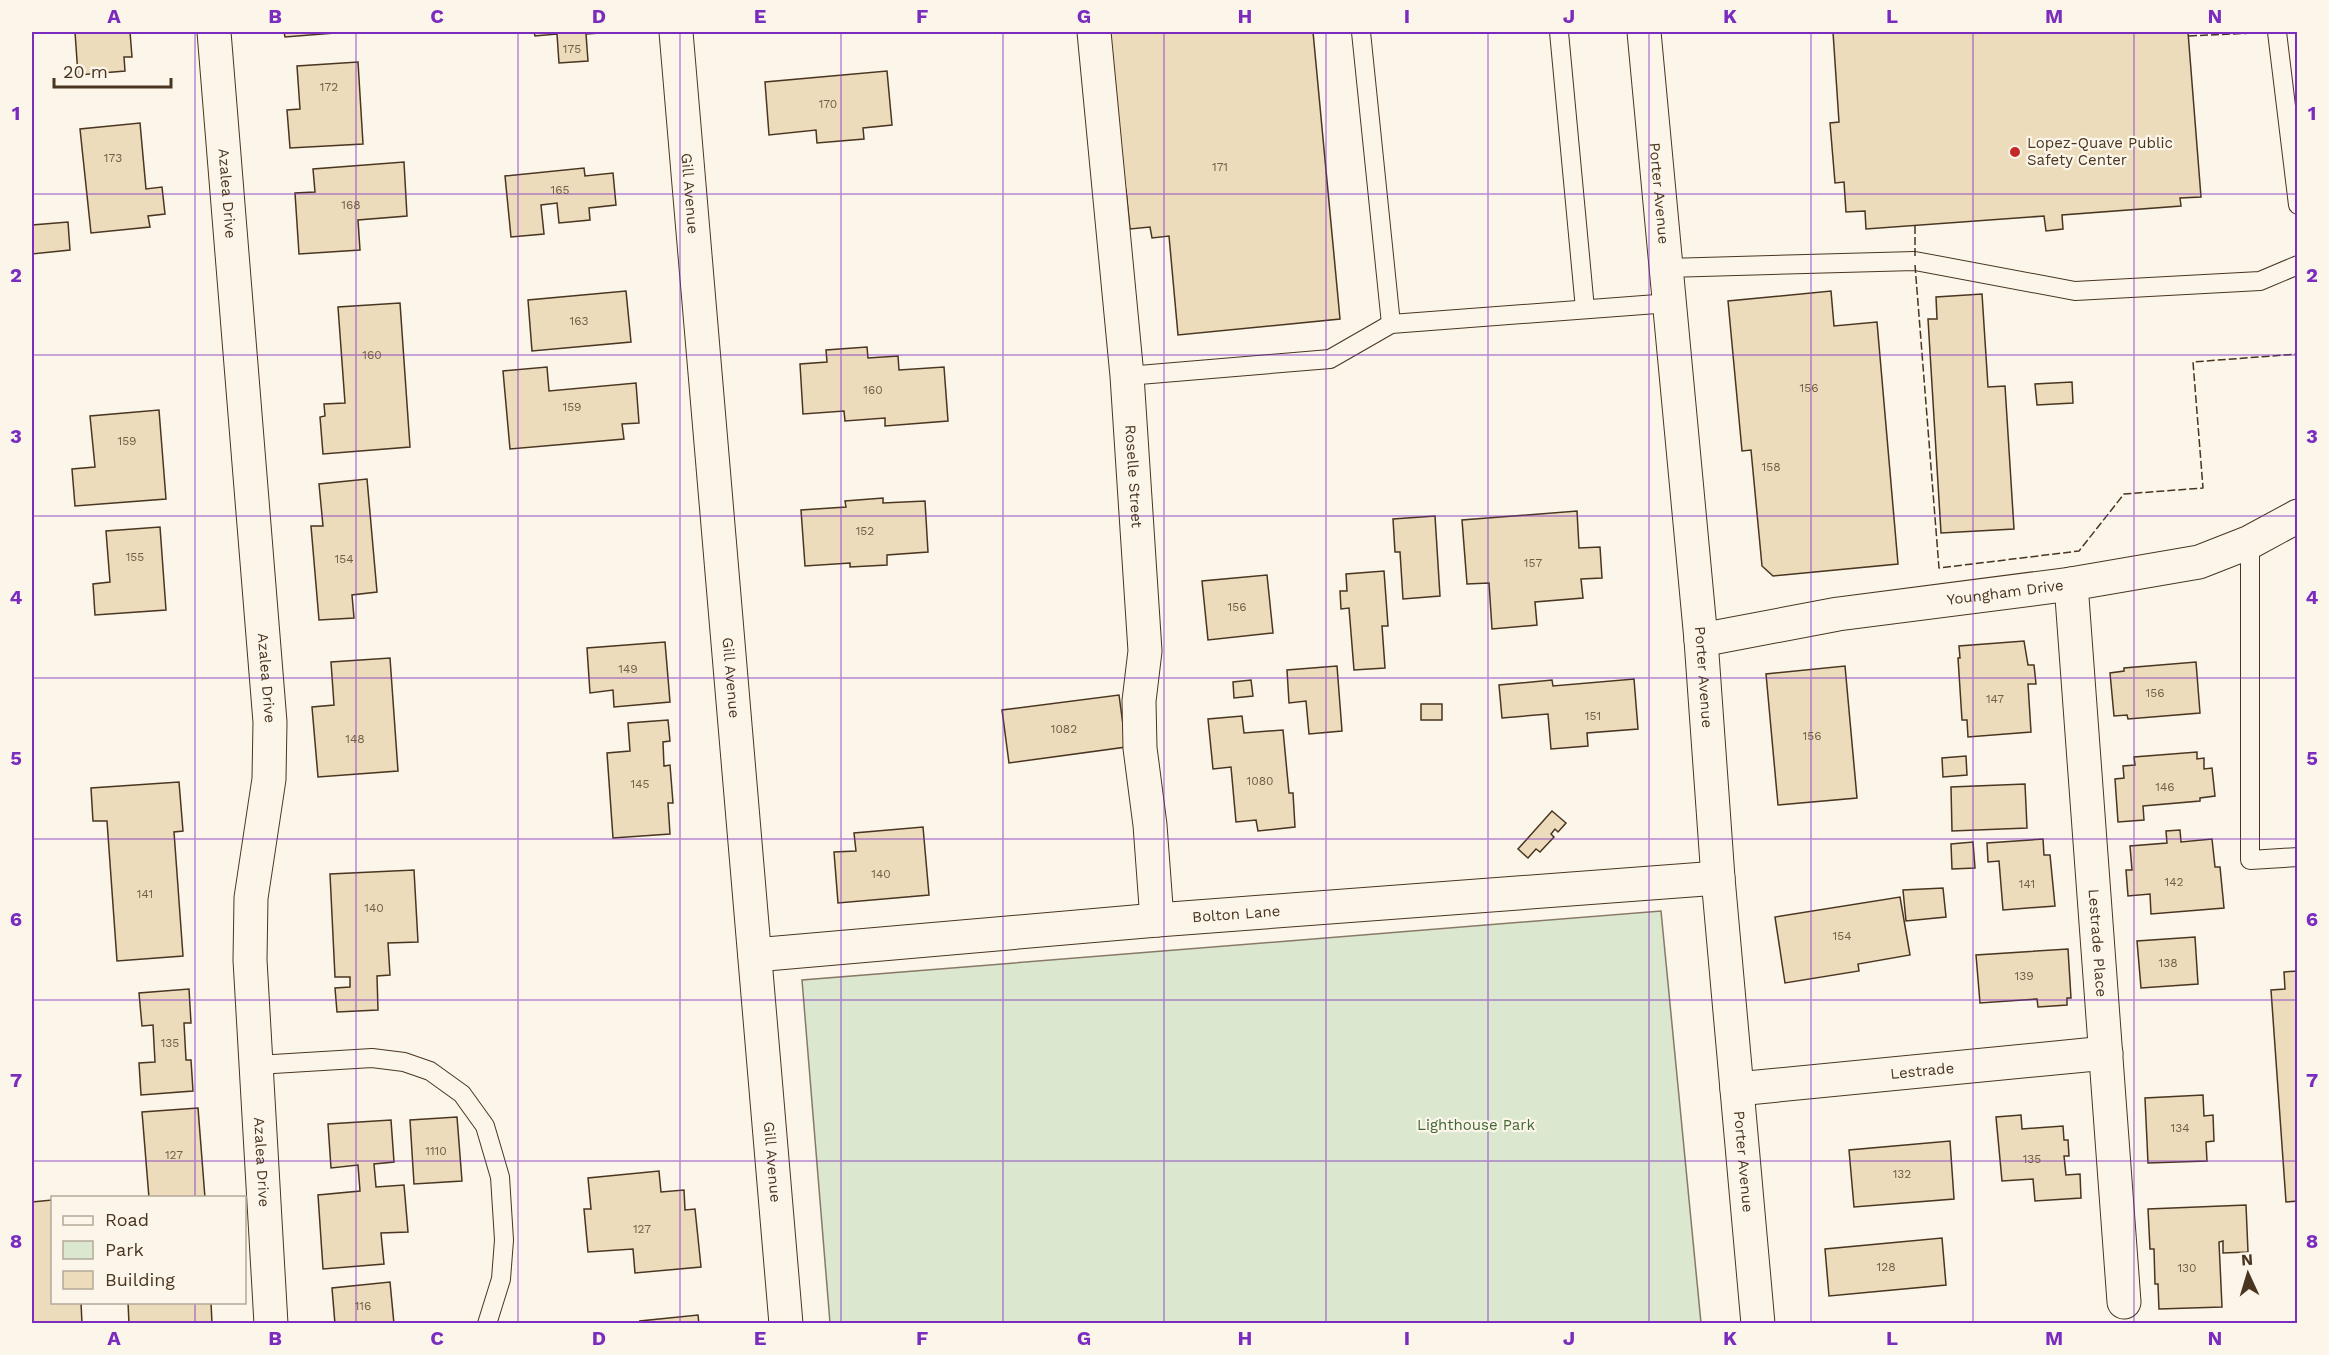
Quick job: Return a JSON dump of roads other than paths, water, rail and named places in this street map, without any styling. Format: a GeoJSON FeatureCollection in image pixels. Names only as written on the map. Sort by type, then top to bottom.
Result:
{"type":"FeatureCollection","features":[{"type":"Feature","properties":{"kind":"street","name":"Azalea Drive"},"geometry":{"type":"LineString","coordinates":[[214,32],[270,722],[269,779],[251,898],[250,960],[271,1323]]}},
{"type":"Feature","properties":{"kind":"street","name":"Gill Avenue"},"geometry":{"type":"LineString","coordinates":[[676,32],[786,1323]]}},
{"type":"Feature","properties":{"kind":"street","name":"Roselle Street"},"geometry":{"type":"LineString","coordinates":[[1094,32],[1127,376],[1145,651],[1139,701],[1140,748],[1150,825],[1157,920]]}},
{"type":"Feature","properties":{"kind":"street","name":"Porter Avenue"},"geometry":{"type":"LineString","coordinates":[[1644,32],[1701,640],[1718,879],[1758,1323]]}},
{"type":"Feature","properties":{"kind":"street","name":"Youngham Drive"},"geometry":{"type":"LineString","coordinates":[[1701,640],[1838,615],[2071,584],[2199,562],[2250,542],[2298,516]]}},
{"type":"Feature","properties":{"kind":"street","name":"Lestrade Place"},"geometry":{"type":"LineString","coordinates":[[2071,584],[2124,1302]]}},
{"type":"Feature","properties":{"kind":"street","name":"Bolton Lane"},"geometry":{"type":"LineString","coordinates":[[755,955],[1157,920],[1718,879]]}},
{"type":"Feature","properties":{"kind":"street","name":"Lestrade"},"geometry":{"type":"LineString","coordinates":[[1737,1089],[2106,1053]]}},
{"type":"Feature","properties":{"kind":"lane"},"geometry":{"type":"LineString","coordinates":[[1361,32],[1391,324]]}},
{"type":"Feature","properties":{"kind":"lane"},"geometry":{"type":"LineString","coordinates":[[1559,32],[1585,309]]}},
{"type":"Feature","properties":{"kind":"lane"},"geometry":{"type":"LineString","coordinates":[[2277,32],[2298,205]]}},
{"type":"Feature","properties":{"kind":"lane"},"geometry":{"type":"LineString","coordinates":[[1667,268],[1915,261],[2075,291],[2260,281],[2298,265]]}},
{"type":"Feature","properties":{"kind":"lane"},"geometry":{"type":"LineString","coordinates":[[1127,376],[1330,358],[1391,324],[1670,303]]}},
{"type":"Feature","properties":{"kind":"lane"},"geometry":{"type":"LineString","coordinates":[[2250,542],[2250,860],[2298,857]]}},
{"type":"Feature","properties":{"kind":"lane"},"geometry":{"type":"LineString","coordinates":[[257,1065],[372,1058],[404,1062],[430,1071],[462,1094],[484,1126],[500,1177],[504,1240],[501,1279],[487,1323]]}},
{"type":"Feature","properties":{"kind":"place","name":"Lopez-Quave Public Safety Center"},"geometry":{"type":"Point","coordinates":[2015,152]}},
{"type":"Feature","properties":{"kind":"park label","name":"Lighthouse Park"},"geometry":{"type":"Point","coordinates":[1476,1125]}}]}
